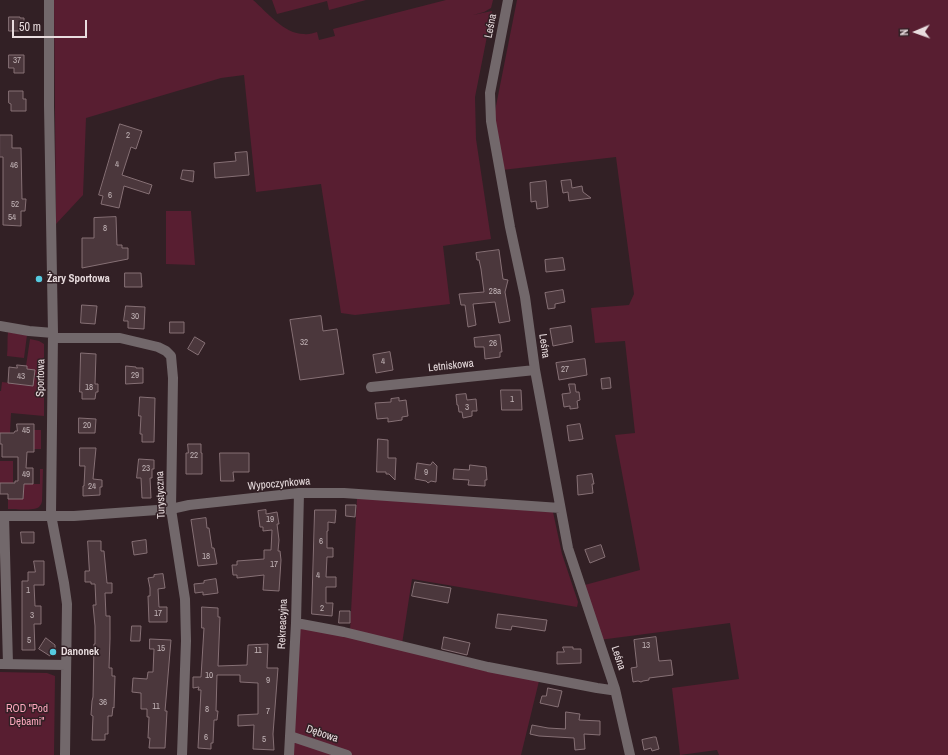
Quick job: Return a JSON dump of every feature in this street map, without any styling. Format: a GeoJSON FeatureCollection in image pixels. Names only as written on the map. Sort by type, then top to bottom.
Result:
{"type":"FeatureCollection","features":[{"type":"Feature","properties":{"kind":"street","name":"Sportowa"},"geometry":{"type":"LineString","coordinates":[[49,0],[48,106],[53,335],[51,515],[67,604],[65,755]]}},
{"type":"Feature","properties":{"kind":"street","name":"Leśna"},"geometry":{"type":"LineString","coordinates":[[508,0],[490,94],[490,121],[525,297],[535,370],[568,548],[615,689],[630,755]]}},
{"type":"Feature","properties":{"kind":"street"},"geometry":{"type":"LineString","coordinates":[[0,326],[53,335]]}},
{"type":"Feature","properties":{"kind":"street","name":"Turystyczna"},"geometry":{"type":"LineString","coordinates":[[53,335],[120,338],[158,347],[166,351],[171,356],[173,378],[171,509],[185,599],[186,641],[182,755]]}},
{"type":"Feature","properties":{"kind":"street","name":"Letniskowa"},"geometry":{"type":"LineString","coordinates":[[371,387],[535,370]]}},
{"type":"Feature","properties":{"kind":"street","name":"Wypoczynkowa"},"geometry":{"type":"LineString","coordinates":[[2,516],[74,516],[171,509],[189,505],[299,493],[344,493],[560,508]]}},
{"type":"Feature","properties":{"kind":"street","name":"Rekreacyjna"},"geometry":{"type":"LineString","coordinates":[[289,755],[296,623],[299,493]]}},
{"type":"Feature","properties":{"kind":"street"},"geometry":{"type":"LineString","coordinates":[[2,516],[4,664],[66,666]]}},
{"type":"Feature","properties":{"kind":"street"},"geometry":{"type":"LineString","coordinates":[[296,623],[344,632],[488,667],[597,688],[611,690],[615,689]]}},
{"type":"Feature","properties":{"kind":"street","name":"Dębowa"},"geometry":{"type":"LineString","coordinates":[[290,736],[347,755]]}},
{"type":"Feature","properties":{"kind":"green space"},"geometry":{"type":"Polygon","coordinates":[[[54,0],[253,0],[276,22],[297,33],[307,34],[317,32],[319,40],[335,36],[333,29],[446,0],[493,0],[491,8],[473,15],[492,11],[475,97],[476,139],[491,239],[443,246],[450,304],[355,315],[341,313],[321,184],[256,192],[244,75],[221,78],[86,118],[83,195],[56,224],[54,0]]]}},
{"type":"Feature","properties":{"kind":"green space"},"geometry":{"type":"Polygon","coordinates":[[[272,0],[366,0],[329,10],[327,1],[277,14],[272,0]]]}},
{"type":"Feature","properties":{"kind":"green space"},"geometry":{"type":"Polygon","coordinates":[[[517,0],[948,0],[948,755],[719,755],[717,750],[680,755],[672,688],[739,679],[730,623],[599,640],[581,586],[640,570],[615,435],[635,433],[625,341],[595,343],[591,308],[629,305],[634,294],[616,157],[502,170],[493,121],[517,0]]]}},
{"type":"Feature","properties":{"kind":"green space"},"geometry":{"type":"Polygon","coordinates":[[[166,211],[191,211],[195,265],[166,264],[166,211]]]}},
{"type":"Feature","properties":{"kind":"green space"},"geometry":{"type":"Polygon","coordinates":[[[8,332],[27,335],[24,358],[7,356],[8,332]]]}},
{"type":"Feature","properties":{"kind":"green space"},"geometry":{"type":"Polygon","coordinates":[[[30,339],[44,344],[44,416],[11,413],[10,433],[0,433],[0,391],[2,382],[33,386],[26,366],[30,339]]]}},
{"type":"Feature","properties":{"kind":"green space"},"geometry":{"type":"Polygon","coordinates":[[[34,430],[41,430],[41,449],[34,449],[34,430]]]}},
{"type":"Feature","properties":{"kind":"green space"},"geometry":{"type":"Polygon","coordinates":[[[0,461],[13,461],[13,484],[0,483],[0,461]]]}},
{"type":"Feature","properties":{"kind":"green space"},"geometry":{"type":"Polygon","coordinates":[[[40,469],[43,469],[42,501],[40,506],[29,509],[8,509],[8,499],[23,499],[24,484],[40,484],[40,469]]]}},
{"type":"Feature","properties":{"kind":"green space"},"geometry":{"type":"Polygon","coordinates":[[[357,498],[553,512],[562,554],[578,602],[577,607],[412,579],[402,644],[350,631],[357,498]]]}},
{"type":"Feature","properties":{"kind":"green space"},"geometry":{"type":"Polygon","coordinates":[[[296,623],[540,677],[521,755],[289,755],[296,623]]]}},
{"type":"Feature","properties":{"kind":"green space","name":"ROD \"Pod Dębami\""},"geometry":{"type":"Polygon","coordinates":[[[0,672],[47,673],[55,676],[54,755],[0,755],[0,672]]]}},
{"type":"Feature","properties":{"kind":"building"},"geometry":{"type":"Polygon","coordinates":[[[9,17],[24,18],[24,31],[9,31],[9,17]]]}},
{"type":"Feature","properties":{"kind":"building"},"geometry":{"type":"Polygon","coordinates":[[[9,55],[24,55],[24,73],[14,73],[14,68],[9,68],[9,55]]]}},
{"type":"Feature","properties":{"kind":"building"},"geometry":{"type":"Polygon","coordinates":[[[9,91],[23,91],[23,99],[26,99],[26,111],[11,111],[9,91]]]}},
{"type":"Feature","properties":{"kind":"building"},"geometry":{"type":"Polygon","coordinates":[[[120,124],[142,131],[136,149],[131,147],[122,175],[152,185],[149,194],[124,186],[119,208],[101,204],[103,196],[99,195],[120,124]]]}},
{"type":"Feature","properties":{"kind":"building"},"geometry":{"type":"Polygon","coordinates":[[[0,135],[12,135],[12,148],[21,148],[22,199],[26,199],[25,211],[21,211],[21,226],[3,225],[3,157],[0,157],[0,135]]]}},
{"type":"Feature","properties":{"kind":"building"},"geometry":{"type":"Polygon","coordinates":[[[247,152],[249,175],[215,178],[214,163],[236,161],[235,153],[247,152]]]}},
{"type":"Feature","properties":{"kind":"building"},"geometry":{"type":"Polygon","coordinates":[[[183,170],[194,171],[193,182],[181,179],[183,170]]]}},
{"type":"Feature","properties":{"kind":"building"},"geometry":{"type":"Polygon","coordinates":[[[571,180],[572,188],[582,186],[583,192],[591,198],[569,201],[568,192],[563,193],[561,181],[571,180]]]}},
{"type":"Feature","properties":{"kind":"building"},"geometry":{"type":"Polygon","coordinates":[[[546,181],[548,207],[537,209],[536,201],[531,202],[530,183],[546,181]]]}},
{"type":"Feature","properties":{"kind":"building"},"geometry":{"type":"Polygon","coordinates":[[[116,217],[117,245],[122,245],[122,248],[128,248],[128,259],[82,268],[82,238],[94,238],[94,218],[116,217]]]}},
{"type":"Feature","properties":{"kind":"building"},"geometry":{"type":"Polygon","coordinates":[[[499,250],[503,279],[508,280],[505,292],[510,321],[499,323],[495,302],[473,304],[476,325],[468,327],[465,305],[461,305],[459,294],[484,292],[481,269],[476,253],[499,250]]]}},
{"type":"Feature","properties":{"kind":"building"},"geometry":{"type":"Polygon","coordinates":[[[563,258],[565,270],[546,272],[545,260],[563,258]]]}},
{"type":"Feature","properties":{"kind":"building"},"geometry":{"type":"Polygon","coordinates":[[[125,273],[141,273],[142,287],[125,287],[125,273]]]}},
{"type":"Feature","properties":{"kind":"building"},"geometry":{"type":"Polygon","coordinates":[[[563,290],[565,302],[555,304],[555,308],[548,309],[545,293],[563,290]]]}},
{"type":"Feature","properties":{"kind":"building"},"geometry":{"type":"Polygon","coordinates":[[[82,305],[97,306],[95,324],[81,323],[82,305]]]}},
{"type":"Feature","properties":{"kind":"building"},"geometry":{"type":"Polygon","coordinates":[[[126,306],[145,307],[144,329],[128,328],[128,321],[124,321],[126,306]]]}},
{"type":"Feature","properties":{"kind":"building"},"geometry":{"type":"Polygon","coordinates":[[[321,316],[323,331],[337,329],[344,374],[300,380],[290,320],[321,316]]]}},
{"type":"Feature","properties":{"kind":"building"},"geometry":{"type":"Polygon","coordinates":[[[170,322],[184,322],[184,333],[170,333],[170,322]]]}},
{"type":"Feature","properties":{"kind":"building"},"geometry":{"type":"Polygon","coordinates":[[[571,326],[573,342],[553,346],[550,329],[571,326]]]}},
{"type":"Feature","properties":{"kind":"building"},"geometry":{"type":"Polygon","coordinates":[[[500,335],[502,352],[500,352],[500,357],[485,359],[484,347],[475,347],[474,338],[500,335]]]}},
{"type":"Feature","properties":{"kind":"building"},"geometry":{"type":"Polygon","coordinates":[[[195,337],[205,343],[198,355],[188,349],[195,337]]]}},
{"type":"Feature","properties":{"kind":"building"},"geometry":{"type":"Polygon","coordinates":[[[390,352],[393,370],[376,373],[373,355],[390,352]]]}},
{"type":"Feature","properties":{"kind":"building"},"geometry":{"type":"Polygon","coordinates":[[[81,353],[96,354],[95,384],[98,384],[98,392],[96,392],[95,399],[82,399],[82,392],[80,392],[81,353]]]}},
{"type":"Feature","properties":{"kind":"building"},"geometry":{"type":"Polygon","coordinates":[[[585,359],[587,375],[559,380],[556,363],[585,359]]]}},
{"type":"Feature","properties":{"kind":"building"},"geometry":{"type":"Polygon","coordinates":[[[17,365],[27,366],[27,369],[35,370],[33,386],[8,383],[9,367],[17,368],[17,365]]]}},
{"type":"Feature","properties":{"kind":"building"},"geometry":{"type":"Polygon","coordinates":[[[126,366],[143,368],[143,383],[126,384],[126,366]]]}},
{"type":"Feature","properties":{"kind":"building"},"geometry":{"type":"Polygon","coordinates":[[[610,378],[611,388],[602,389],[601,379],[610,378]]]}},
{"type":"Feature","properties":{"kind":"building"},"geometry":{"type":"Polygon","coordinates":[[[569,384],[575,384],[576,392],[579,392],[580,400],[577,401],[578,408],[570,409],[570,406],[564,407],[562,394],[570,393],[569,384]]]}},
{"type":"Feature","properties":{"kind":"building"},"geometry":{"type":"Polygon","coordinates":[[[501,390],[521,390],[522,410],[502,410],[501,390]]]}},
{"type":"Feature","properties":{"kind":"building"},"geometry":{"type":"Polygon","coordinates":[[[466,394],[467,400],[476,399],[477,411],[472,411],[472,416],[463,418],[462,412],[459,412],[456,395],[466,394]]]}},
{"type":"Feature","properties":{"kind":"building"},"geometry":{"type":"Polygon","coordinates":[[[140,397],[155,398],[154,442],[142,442],[142,434],[140,434],[141,416],[139,416],[140,397]]]}},
{"type":"Feature","properties":{"kind":"building"},"geometry":{"type":"Polygon","coordinates":[[[399,398],[399,401],[406,400],[408,416],[402,417],[402,420],[388,422],[388,418],[377,419],[375,403],[391,402],[391,399],[399,398]]]}},
{"type":"Feature","properties":{"kind":"building"},"geometry":{"type":"Polygon","coordinates":[[[79,418],[96,419],[95,433],[79,433],[79,418]]]}},
{"type":"Feature","properties":{"kind":"building"},"geometry":{"type":"Polygon","coordinates":[[[17,424],[34,424],[34,452],[27,452],[26,468],[33,468],[33,484],[24,484],[23,499],[8,499],[8,494],[0,494],[0,483],[15,483],[15,481],[18,481],[18,457],[2,457],[0,433],[14,433],[17,431],[17,424]]]}},
{"type":"Feature","properties":{"kind":"building"},"geometry":{"type":"Polygon","coordinates":[[[580,424],[583,439],[569,441],[567,426],[580,424]]]}},
{"type":"Feature","properties":{"kind":"building"},"geometry":{"type":"Polygon","coordinates":[[[378,439],[388,440],[388,458],[396,458],[395,480],[389,474],[386,474],[386,472],[377,472],[378,439]]]}},
{"type":"Feature","properties":{"kind":"building"},"geometry":{"type":"Polygon","coordinates":[[[188,444],[201,444],[202,474],[186,474],[186,453],[188,453],[188,444]]]}},
{"type":"Feature","properties":{"kind":"building"},"geometry":{"type":"Polygon","coordinates":[[[80,448],[96,448],[93,479],[102,480],[100,495],[83,496],[85,466],[80,466],[80,448]]]}},
{"type":"Feature","properties":{"kind":"building"},"geometry":{"type":"Polygon","coordinates":[[[220,453],[249,453],[249,472],[233,472],[234,481],[221,481],[220,453]]]}},
{"type":"Feature","properties":{"kind":"building"},"geometry":{"type":"Polygon","coordinates":[[[139,459],[154,460],[152,478],[150,478],[151,498],[142,498],[141,478],[137,478],[139,459]]]}},
{"type":"Feature","properties":{"kind":"building"},"geometry":{"type":"Polygon","coordinates":[[[433,462],[437,466],[436,482],[431,481],[428,483],[426,481],[415,479],[417,463],[430,465],[433,462]]]}},
{"type":"Feature","properties":{"kind":"building"},"geometry":{"type":"Polygon","coordinates":[[[470,465],[486,467],[487,480],[485,480],[485,486],[468,485],[469,480],[453,479],[454,469],[469,470],[470,465]]]}},
{"type":"Feature","properties":{"kind":"building"},"geometry":{"type":"Polygon","coordinates":[[[592,474],[594,484],[592,484],[593,493],[578,495],[577,476],[592,474]]]}},
{"type":"Feature","properties":{"kind":"building"},"geometry":{"type":"Polygon","coordinates":[[[346,505],[356,505],[355,517],[346,516],[346,505]]]}},
{"type":"Feature","properties":{"kind":"building"},"geometry":{"type":"Polygon","coordinates":[[[266,510],[266,514],[277,512],[279,524],[277,524],[279,540],[278,551],[280,551],[281,560],[279,591],[263,590],[264,575],[237,578],[237,575],[233,575],[232,565],[237,565],[237,561],[264,559],[264,550],[271,550],[272,530],[263,531],[263,527],[260,527],[258,511],[266,510]]]}},
{"type":"Feature","properties":{"kind":"building"},"geometry":{"type":"Polygon","coordinates":[[[315,510],[336,510],[335,523],[328,522],[327,531],[327,548],[333,548],[333,557],[327,557],[326,577],[336,577],[336,587],[326,587],[326,603],[333,603],[332,616],[312,614],[315,510]]]}},
{"type":"Feature","properties":{"kind":"building"},"geometry":{"type":"Polygon","coordinates":[[[206,518],[207,528],[209,528],[212,548],[214,548],[217,564],[198,566],[191,520],[206,518]]]}},
{"type":"Feature","properties":{"kind":"building"},"geometry":{"type":"Polygon","coordinates":[[[21,532],[34,532],[34,543],[22,543],[21,532]]]}},
{"type":"Feature","properties":{"kind":"building"},"geometry":{"type":"Polygon","coordinates":[[[146,540],[147,553],[134,555],[132,542],[146,540]]]}},
{"type":"Feature","properties":{"kind":"building"},"geometry":{"type":"Polygon","coordinates":[[[88,541],[101,541],[101,551],[104,551],[107,583],[112,583],[112,593],[105,593],[106,616],[110,616],[109,668],[112,668],[112,676],[115,676],[114,708],[113,707],[112,716],[108,716],[108,734],[105,734],[105,740],[92,740],[93,716],[91,715],[95,644],[93,605],[96,605],[95,584],[85,582],[85,571],[89,571],[88,541]]]}},
{"type":"Feature","properties":{"kind":"building"},"geometry":{"type":"Polygon","coordinates":[[[601,545],[605,557],[590,563],[585,550],[601,545]]]}},
{"type":"Feature","properties":{"kind":"building"},"geometry":{"type":"Polygon","coordinates":[[[34,561],[44,561],[44,585],[34,585],[35,606],[41,606],[41,624],[34,624],[35,650],[22,650],[22,581],[28,581],[28,572],[35,572],[34,561]]]}},
{"type":"Feature","properties":{"kind":"building"},"geometry":{"type":"Polygon","coordinates":[[[163,574],[165,588],[158,589],[159,607],[167,607],[167,622],[149,622],[148,596],[150,596],[150,588],[148,578],[154,577],[154,575],[163,574]]]}},
{"type":"Feature","properties":{"kind":"building"},"geometry":{"type":"Polygon","coordinates":[[[216,579],[218,593],[203,595],[203,592],[195,593],[194,584],[204,583],[204,581],[216,579]]]}},
{"type":"Feature","properties":{"kind":"building"},"geometry":{"type":"Polygon","coordinates":[[[415,582],[451,588],[448,603],[412,596],[415,582]]]}},
{"type":"Feature","properties":{"kind":"building"},"geometry":{"type":"Polygon","coordinates":[[[202,607],[218,608],[218,617],[220,617],[218,666],[247,665],[248,645],[268,644],[267,668],[278,668],[273,734],[274,750],[253,749],[254,725],[238,726],[238,715],[258,714],[258,683],[240,682],[240,675],[217,675],[216,711],[218,711],[217,720],[214,720],[213,743],[211,743],[211,749],[198,748],[201,690],[198,690],[199,687],[193,688],[193,677],[201,677],[204,628],[202,628],[202,607]]]}},
{"type":"Feature","properties":{"kind":"building"},"geometry":{"type":"Polygon","coordinates":[[[340,611],[350,611],[350,623],[339,623],[340,611]]]}},
{"type":"Feature","properties":{"kind":"building"},"geometry":{"type":"Polygon","coordinates":[[[498,614],[547,620],[545,631],[512,626],[511,630],[496,628],[498,614]]]}},
{"type":"Feature","properties":{"kind":"building"},"geometry":{"type":"Polygon","coordinates":[[[132,626],[141,626],[140,641],[131,641],[132,626]]]}},
{"type":"Feature","properties":{"kind":"building"},"geometry":{"type":"Polygon","coordinates":[[[444,637],[470,643],[467,655],[442,649],[444,637]]]}},
{"type":"Feature","properties":{"kind":"building"},"geometry":{"type":"Polygon","coordinates":[[[656,637],[659,661],[671,660],[673,675],[649,678],[649,680],[641,682],[633,682],[631,668],[637,667],[634,640],[656,637]]]}},
{"type":"Feature","properties":{"kind":"building"},"geometry":{"type":"Polygon","coordinates":[[[46,638],[55,645],[55,648],[50,656],[39,649],[46,638]]]}},
{"type":"Feature","properties":{"kind":"building"},"geometry":{"type":"Polygon","coordinates":[[[150,639],[171,640],[165,711],[167,711],[165,748],[149,748],[149,717],[147,717],[147,709],[141,709],[141,693],[132,692],[133,678],[147,679],[148,672],[153,672],[154,649],[150,649],[150,639]]]}},
{"type":"Feature","properties":{"kind":"building"},"geometry":{"type":"Polygon","coordinates":[[[563,647],[581,649],[581,663],[557,664],[557,652],[564,652],[563,647]]]}},
{"type":"Feature","properties":{"kind":"building"},"geometry":{"type":"Polygon","coordinates":[[[548,688],[562,691],[558,707],[540,703],[542,696],[546,696],[548,688]]]}},
{"type":"Feature","properties":{"kind":"building"},"geometry":{"type":"Polygon","coordinates":[[[566,712],[580,714],[579,720],[600,721],[600,735],[584,734],[585,749],[575,750],[574,738],[530,734],[532,725],[565,729],[566,712]]]}},
{"type":"Feature","properties":{"kind":"building"},"geometry":{"type":"Polygon","coordinates":[[[656,737],[659,749],[652,751],[651,748],[644,750],[642,740],[656,737]]]}},
{"type":"Feature","properties":{"kind":"place","name":"Żary Sportowa"},"geometry":{"type":"Point","coordinates":[39,279]}},
{"type":"Feature","properties":{"kind":"place","name":"Danonek"},"geometry":{"type":"Point","coordinates":[53,652]}}]}
